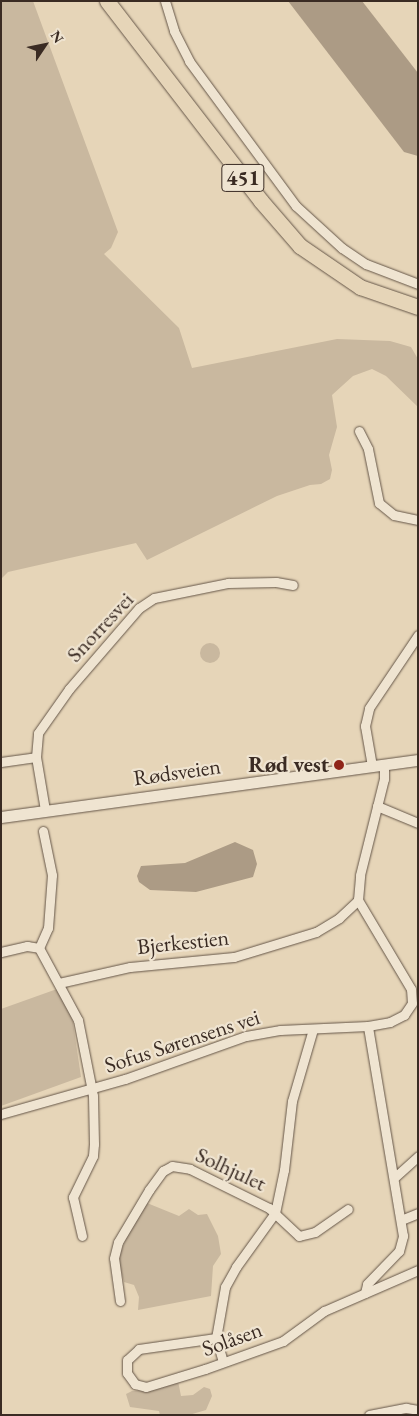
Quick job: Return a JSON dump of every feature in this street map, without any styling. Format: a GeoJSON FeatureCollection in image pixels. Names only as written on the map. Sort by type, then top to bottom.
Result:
{"type":"FeatureCollection","features":[{"type":"Feature","properties":{"kind":"main road","name":"451"},"geometry":{"type":"LineString","coordinates":[[107,1],[261,201],[300,246],[334,272],[360,288],[418,307]]}},
{"type":"Feature","properties":{"kind":"street"},"geometry":{"type":"LineString","coordinates":[[165,1],[174,31],[189,61],[296,206],[342,248],[358,259],[390,276],[418,284]]}},
{"type":"Feature","properties":{"kind":"street"},"geometry":{"type":"LineString","coordinates":[[359,431],[368,449],[379,503],[394,515],[418,520]]}},
{"type":"Feature","properties":{"kind":"street","name":"Snorresvei"},"geometry":{"type":"LineString","coordinates":[[45,810],[36,757],[38,733],[61,699],[125,621],[154,598],[228,583],[276,582],[293,584]]}},
{"type":"Feature","properties":{"kind":"street"},"geometry":{"type":"LineString","coordinates":[[372,766],[365,726],[369,708],[418,634]]}},
{"type":"Feature","properties":{"kind":"street"},"geometry":{"type":"LineString","coordinates":[[1,762],[36,757]]}},
{"type":"Feature","properties":{"kind":"street","name":"Rødsveien"},"geometry":{"type":"LineString","coordinates":[[1,817],[418,760]]}},
{"type":"Feature","properties":{"kind":"street","name":"Sofus Sørensens vei"},"geometry":{"type":"LineString","coordinates":[[1,1114],[91,1089],[246,1036],[280,1030],[368,1026],[400,1018],[408,1011],[413,998],[408,983],[366,919],[358,900],[360,875],[378,806],[384,764]]}},
{"type":"Feature","properties":{"kind":"street"},"geometry":{"type":"LineString","coordinates":[[378,806],[418,823]]}},
{"type":"Feature","properties":{"kind":"street"},"geometry":{"type":"LineString","coordinates":[[39,948],[48,928],[52,875],[43,831]]}},
{"type":"Feature","properties":{"kind":"street","name":"Bjerkestien"},"geometry":{"type":"LineString","coordinates":[[59,983],[130,966],[234,956],[316,932],[339,918],[358,900]]}},
{"type":"Feature","properties":{"kind":"street"},"geometry":{"type":"LineString","coordinates":[[1,952],[26,946],[39,948]]}},
{"type":"Feature","properties":{"kind":"street"},"geometry":{"type":"LineString","coordinates":[[39,948],[78,1020],[91,1089],[94,1150],[74,1191],[72,1203],[82,1236]]}},
{"type":"Feature","properties":{"kind":"street"},"geometry":{"type":"LineString","coordinates":[[365,1294],[367,1284],[399,1251],[403,1242],[395,1177],[368,1026]]}},
{"type":"Feature","properties":{"kind":"street"},"geometry":{"type":"LineString","coordinates":[[223,1362],[216,1338],[225,1287],[236,1267],[275,1213],[284,1170],[292,1101],[313,1029]]}},
{"type":"Feature","properties":{"kind":"street"},"geometry":{"type":"LineString","coordinates":[[395,1177],[418,1156]]}},
{"type":"Feature","properties":{"kind":"street","name":"Solhjulet"},"geometry":{"type":"LineString","coordinates":[[120,1301],[115,1251],[128,1223],[168,1168],[177,1166],[190,1169],[275,1213],[295,1234],[304,1236],[348,1209]]}},
{"type":"Feature","properties":{"kind":"street"},"geometry":{"type":"LineString","coordinates":[[401,1220],[418,1213]]}},
{"type":"Feature","properties":{"kind":"street","name":"Solåsen"},"geometry":{"type":"LineString","coordinates":[[216,1338],[139,1349],[127,1360],[127,1373],[135,1384],[146,1387],[283,1341],[324,1311],[418,1270]]}},
{"type":"Feature","properties":{"kind":"street"},"geometry":{"type":"LineString","coordinates":[[369,1415],[406,1408],[418,1410]]}},
{"type":"Feature","properties":{"kind":"shaded area"},"geometry":{"type":"Polygon","coordinates":[[[1,1],[33,1],[118,232],[111,248],[104,254],[179,328],[192,368],[337,339],[390,341],[411,347],[418,359],[418,407],[386,376],[372,369],[353,376],[332,395],[337,427],[329,455],[332,470],[330,479],[321,484],[310,485],[277,496],[147,560],[136,543],[8,572],[1,579],[1,1]]]}},
{"type":"Feature","properties":{"kind":"shaded area"},"geometry":{"type":"Polygon","coordinates":[[[288,1],[362,1],[418,73],[418,156],[404,152],[288,1]]]}},
{"type":"Feature","properties":{"kind":"shaded area"},"geometry":{"type":"Polygon","coordinates":[[[206,643],[214,643],[220,649],[220,657],[214,663],[206,663],[200,657],[200,649],[206,643]]]}},
{"type":"Feature","properties":{"kind":"shaded area"},"geometry":{"type":"Polygon","coordinates":[[[235,842],[253,850],[257,864],[253,877],[196,892],[150,890],[139,882],[137,876],[141,866],[185,863],[235,842]]]}},
{"type":"Feature","properties":{"kind":"shaded area"},"geometry":{"type":"Polygon","coordinates":[[[57,989],[72,1016],[81,1077],[1,1106],[1,1009],[57,989]]]}},
{"type":"Feature","properties":{"kind":"shaded area"},"geometry":{"type":"Polygon","coordinates":[[[147,1203],[179,1216],[189,1209],[198,1215],[207,1214],[218,1236],[221,1254],[213,1266],[211,1296],[138,1310],[139,1297],[134,1285],[124,1282],[118,1259],[130,1228],[147,1203]]]}},
{"type":"Feature","properties":{"kind":"shaded area"},"geometry":{"type":"Polygon","coordinates":[[[178,1381],[181,1396],[193,1395],[204,1387],[210,1389],[212,1396],[206,1410],[189,1415],[160,1415],[159,1411],[130,1407],[126,1394],[132,1391],[152,1390],[178,1381]]]}},
{"type":"Feature","properties":{"kind":"place","name":"Rød vest"},"geometry":{"type":"Point","coordinates":[339,765]}}]}
